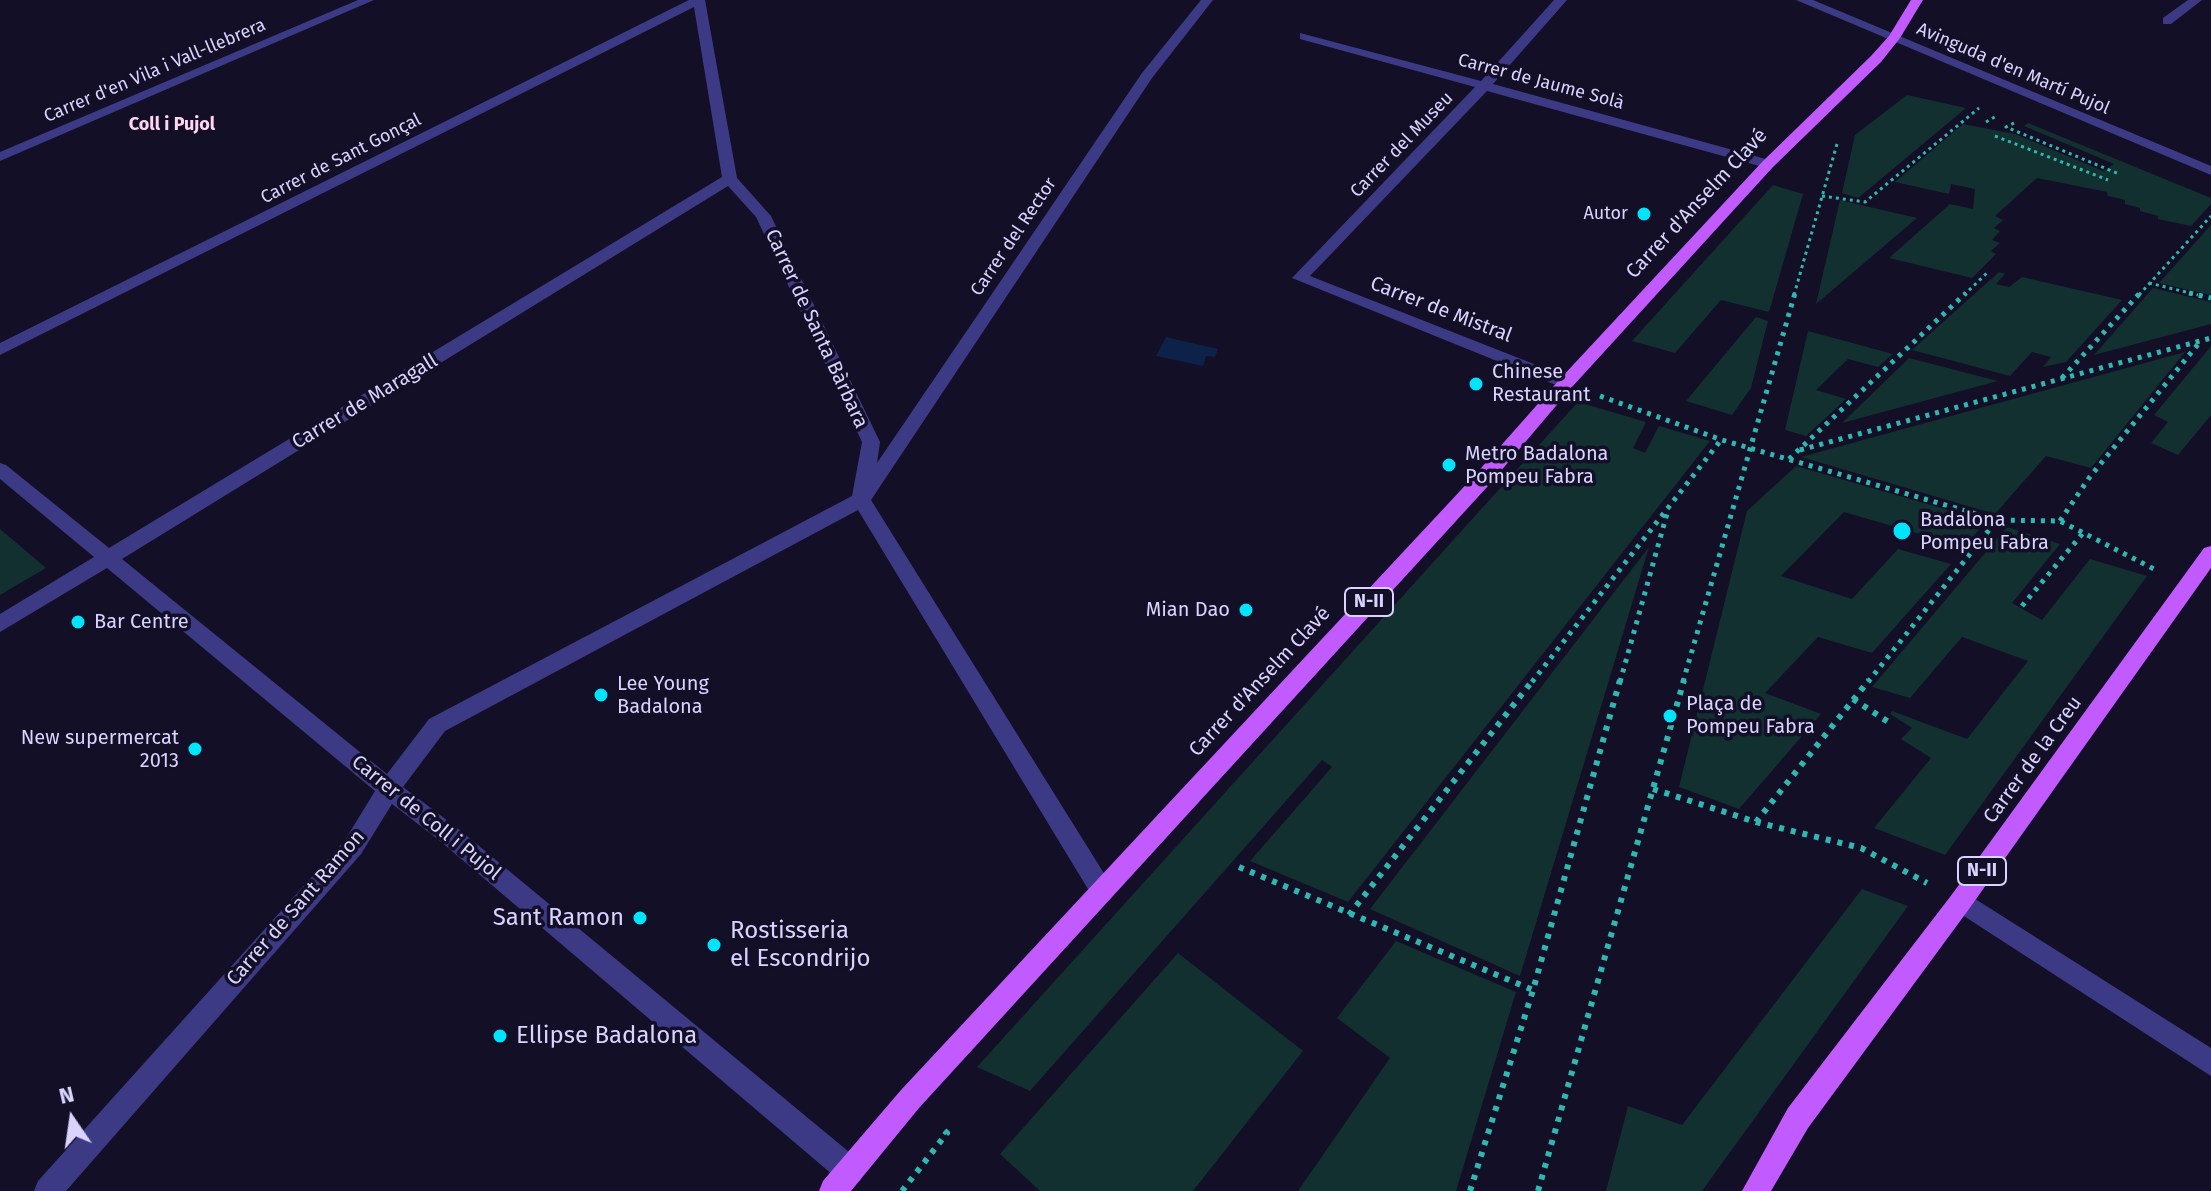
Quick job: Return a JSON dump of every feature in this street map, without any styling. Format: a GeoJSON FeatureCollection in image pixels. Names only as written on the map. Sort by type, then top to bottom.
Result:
{"type":"FeatureCollection","features":[{"type":"Feature","properties":{"kind":"main road","name":"N-II"},"geometry":{"type":"LineString","coordinates":[[1894,38],[1917,0]]}},
{"type":"Feature","properties":{"kind":"main road","name":"Carrer d'Anselm Clavé"},"geometry":{"type":"LineString","coordinates":[[842,1181],[910,1099],[1481,481],[1566,383],[1768,164],[1894,38]]}},
{"type":"Feature","properties":{"kind":"main road","name":"Carrer de la Creu"},"geometry":{"type":"LineString","coordinates":[[1756,1191],[1798,1118],[2202,571]]}},
{"type":"Feature","properties":{"kind":"street","name":"Carrer d'en Vila i Vall-llebrera"},"geometry":{"type":"LineString","coordinates":[[0,157],[368,0]]}},
{"type":"Feature","properties":{"kind":"street"},"geometry":{"type":"LineString","coordinates":[[699,0],[730,179]]}},
{"type":"Feature","properties":{"kind":"street","name":"Carrer de Sant Gonçal"},"geometry":{"type":"LineString","coordinates":[[0,350],[699,0]]}},
{"type":"Feature","properties":{"kind":"street","name":"Carrer del Rector"},"geometry":{"type":"LineString","coordinates":[[861,500],[1147,76],[1207,0]]}},
{"type":"Feature","properties":{"kind":"street","name":"Carrer del Museu"},"geometry":{"type":"LineString","coordinates":[[1300,278],[1485,85],[1561,0]]}},
{"type":"Feature","properties":{"kind":"street","name":"Avinguda d'en Martí Pujol"},"geometry":{"type":"LineString","coordinates":[[1802,0],[2211,171]]}},
{"type":"Feature","properties":{"kind":"street"},"geometry":{"type":"LineString","coordinates":[[2167,21],[2196,0]]}},
{"type":"Feature","properties":{"kind":"street","name":"Carrer de Jaume Solà"},"geometry":{"type":"LineString","coordinates":[[1304,36],[1768,164]]}},
{"type":"Feature","properties":{"kind":"street","name":"Carrer de Santa Bàrbara"},"geometry":{"type":"LineString","coordinates":[[730,179],[763,216],[871,442],[861,500]]}},
{"type":"Feature","properties":{"kind":"street","name":"Carrer de Maragall"},"geometry":{"type":"LineString","coordinates":[[0,624],[730,179]]}},
{"type":"Feature","properties":{"kind":"street","name":"Carrer de Mistral"},"geometry":{"type":"LineString","coordinates":[[1300,278],[1566,383]]}},
{"type":"Feature","properties":{"kind":"street","name":"Carrer de Coll i Pujol"},"geometry":{"type":"LineString","coordinates":[[0,469],[448,834],[842,1181]]}},
{"type":"Feature","properties":{"kind":"street"},"geometry":{"type":"LineString","coordinates":[[861,500],[1102,891]]}},
{"type":"Feature","properties":{"kind":"street","name":"Carrer de Sant Ramon"},"geometry":{"type":"LineString","coordinates":[[48,1191],[353,847],[389,789],[437,725],[861,500]]}},
{"type":"Feature","properties":{"kind":"street"},"geometry":{"type":"LineString","coordinates":[[1961,901],[2211,1063]]}},
{"type":"Feature","properties":{"kind":"path"},"geometry":{"type":"LineString","coordinates":[[1822,196],[1865,202],[1985,102]]}},
{"type":"Feature","properties":{"kind":"path"},"geometry":{"type":"LineString","coordinates":[[1538,1191],[1841,130]]}},
{"type":"Feature","properties":{"kind":"path"},"geometry":{"type":"LineString","coordinates":[[2018,132],[2119,174]]}},
{"type":"Feature","properties":{"kind":"path"},"geometry":{"type":"LineString","coordinates":[[1995,136],[2108,180]]}},
{"type":"Feature","properties":{"kind":"path"},"geometry":{"type":"LineString","coordinates":[[2061,379],[2211,216]]}},
{"type":"Feature","properties":{"kind":"path"},"geometry":{"type":"LineString","coordinates":[[1788,459],[1989,271]]}},
{"type":"Feature","properties":{"kind":"path"},"geometry":{"type":"LineString","coordinates":[[2149,283],[2211,298]]}},
{"type":"Feature","properties":{"kind":"path"},"geometry":{"type":"LineString","coordinates":[[1800,450],[2211,338]]}},
{"type":"Feature","properties":{"kind":"path"},"geometry":{"type":"LineString","coordinates":[[2060,521],[2089,478],[2200,341]]}},
{"type":"Feature","properties":{"kind":"path"},"geometry":{"type":"LineString","coordinates":[[1566,383],[1748,448],[1997,520],[2060,521],[2083,533],[2202,571]]}},
{"type":"Feature","properties":{"kind":"path"},"geometry":{"type":"LineString","coordinates":[[1349,915],[1722,440]]}},
{"type":"Feature","properties":{"kind":"path"},"geometry":{"type":"LineString","coordinates":[[1470,1191],[1533,990],[1668,510]]}},
{"type":"Feature","properties":{"kind":"path"},"geometry":{"type":"LineString","coordinates":[[1756,822],[1997,520]]}},
{"type":"Feature","properties":{"kind":"path"},"geometry":{"type":"LineString","coordinates":[[2022,606],[2083,533]]}},
{"type":"Feature","properties":{"kind":"path"},"geometry":{"type":"LineString","coordinates":[[1853,699],[1893,725]]}},
{"type":"Feature","properties":{"kind":"path"},"geometry":{"type":"LineString","coordinates":[[1653,789],[1756,822],[1861,848],[1961,901]]}},
{"type":"Feature","properties":{"kind":"path"},"geometry":{"type":"LineString","coordinates":[[1239,867],[1533,990]]}},
{"type":"Feature","properties":{"kind":"path"},"geometry":{"type":"LineString","coordinates":[[902,1191],[947,1133]]}},
{"type":"Feature","properties":{"kind":"green space"},"geometry":{"type":"Polygon","coordinates":[[[1907,95],[1966,108],[1858,198],[1842,193],[1855,135],[1907,95]]]}},
{"type":"Feature","properties":{"kind":"green space"},"geometry":{"type":"Polygon","coordinates":[[[2028,123],[2211,198],[2211,204],[2191,226],[2158,219],[2158,216],[2125,204],[2125,200],[2108,196],[2107,192],[2037,178],[1995,216],[2003,220],[1994,228],[2000,231],[1992,240],[2000,243],[1991,251],[1996,254],[1972,278],[1889,258],[1950,204],[1973,209],[1975,189],[1951,184],[1949,194],[1895,182],[1963,124],[2015,134],[2103,171],[2114,164],[2024,126],[2028,123]]]}},
{"type":"Feature","properties":{"kind":"green space"},"geometry":{"type":"Polygon","coordinates":[[[1773,185],[1803,194],[1769,312],[1721,300],[1675,353],[1632,341],[1773,185]]]}},
{"type":"Feature","properties":{"kind":"green space"},"geometry":{"type":"Polygon","coordinates":[[[1840,200],[1917,218],[1816,304],[1840,200]]]}},
{"type":"Feature","properties":{"kind":"green space"},"geometry":{"type":"Polygon","coordinates":[[[2211,225],[2211,295],[2159,283],[2211,225]]]}},
{"type":"Feature","properties":{"kind":"green space"},"geometry":{"type":"Polygon","coordinates":[[[1999,272],[2005,274],[1996,284],[2009,287],[2022,277],[2122,300],[2066,362],[2043,367],[2051,357],[2032,352],[2010,376],[1912,350],[1999,272]]]}},
{"type":"Feature","properties":{"kind":"green space"},"geometry":{"type":"Polygon","coordinates":[[[2153,288],[2211,302],[2211,324],[2094,355],[2153,288]]]}},
{"type":"Feature","properties":{"kind":"green space"},"geometry":{"type":"Polygon","coordinates":[[[1756,317],[1768,321],[1751,388],[1732,415],[1686,401],[1756,317]]]}},
{"type":"Feature","properties":{"kind":"green space"},"geometry":{"type":"Polygon","coordinates":[[[1808,331],[1893,354],[1878,367],[1848,359],[1816,390],[1846,399],[1806,436],[1785,430],[1808,331]]]}},
{"type":"Feature","properties":{"kind":"green space"},"geometry":{"type":"Polygon","coordinates":[[[2211,346],[2211,415],[2178,455],[2151,443],[2168,422],[2154,415],[2211,346]]]}},
{"type":"Feature","properties":{"kind":"green space"},"geometry":{"type":"Polygon","coordinates":[[[2185,352],[2091,468],[2046,456],[1995,514],[1801,457],[2185,352]]]}},
{"type":"Feature","properties":{"kind":"green space"},"geometry":{"type":"Polygon","coordinates":[[[1909,358],[1998,381],[1842,423],[1909,358]]]}},
{"type":"Feature","properties":{"kind":"green space"},"geometry":{"type":"Polygon","coordinates":[[[1578,402],[1646,422],[1633,448],[1645,453],[1659,426],[1710,441],[1348,902],[1250,861],[1332,767],[1322,760],[1030,1091],[977,1067],[1578,402]]]}},
{"type":"Feature","properties":{"kind":"green space"},"geometry":{"type":"Polygon","coordinates":[[[1796,466],[1986,521],[1965,547],[1844,512],[1781,576],[1852,599],[1898,549],[1951,564],[1872,653],[1818,637],[1765,693],[1821,714],[1739,809],[1679,787],[1747,511],[1796,466]]]}},
{"type":"Feature","properties":{"kind":"green space"},"geometry":{"type":"Polygon","coordinates":[[[2007,527],[2060,544],[2012,603],[2042,620],[2090,559],[2147,576],[1945,855],[1874,828],[1931,758],[1901,739],[1912,728],[1890,714],[1892,711],[1967,739],[2028,661],[1962,637],[1910,698],[1872,687],[2007,527]]]}},
{"type":"Feature","properties":{"kind":"green space"},"geometry":{"type":"Polygon","coordinates":[[[0,529],[46,568],[0,595],[0,529]]]}},
{"type":"Feature","properties":{"kind":"green space"},"geometry":{"type":"Polygon","coordinates":[[[1649,547],[1520,976],[1370,909],[1649,547]]]}},
{"type":"Feature","properties":{"kind":"green space"},"geometry":{"type":"Polygon","coordinates":[[[1862,889],[1908,906],[1702,1191],[1606,1191],[1628,1106],[1682,1125],[1862,889]]]}},
{"type":"Feature","properties":{"kind":"green space"},"geometry":{"type":"Polygon","coordinates":[[[1396,941],[1516,992],[1456,1191],[1298,1191],[1390,1058],[1337,1018],[1396,941]]]}},
{"type":"Feature","properties":{"kind":"green space"},"geometry":{"type":"Polygon","coordinates":[[[1178,953],[1303,1051],[1193,1191],[1040,1191],[1000,1154],[1178,953]]]}},
{"type":"Feature","properties":{"kind":"water"},"geometry":{"type":"Polygon","coordinates":[[[1166,337],[1218,349],[1215,357],[1206,356],[1203,366],[1156,356],[1166,337]]]}},
{"type":"Feature","properties":{"kind":"place","name":"Autor"},"geometry":{"type":"Point","coordinates":[1644,214]}},
{"type":"Feature","properties":{"kind":"place","name":"Chinese Restaurant"},"geometry":{"type":"Point","coordinates":[1476,384]}},
{"type":"Feature","properties":{"kind":"place","name":"Metro Badalona Pompeu Fabra"},"geometry":{"type":"Point","coordinates":[1449,465]}},
{"type":"Feature","properties":{"kind":"place","name":"Badalona Pompeu Fabra"},"geometry":{"type":"Point","coordinates":[1902,531]}},
{"type":"Feature","properties":{"kind":"place","name":"Mian Dao"},"geometry":{"type":"Point","coordinates":[1246,610]}},
{"type":"Feature","properties":{"kind":"place","name":"Bar Centre"},"geometry":{"type":"Point","coordinates":[78,622]}},
{"type":"Feature","properties":{"kind":"place","name":"Lee Young Badalona"},"geometry":{"type":"Point","coordinates":[601,695]}},
{"type":"Feature","properties":{"kind":"place","name":"Plaça de Pompeu Fabra"},"geometry":{"type":"Point","coordinates":[1670,716]}},
{"type":"Feature","properties":{"kind":"place","name":"New supermercat 2013"},"geometry":{"type":"Point","coordinates":[195,749]}},
{"type":"Feature","properties":{"kind":"place","name":"Sant Ramon"},"geometry":{"type":"Point","coordinates":[640,918]}},
{"type":"Feature","properties":{"kind":"place","name":"Rostisseria el Escondrijo"},"geometry":{"type":"Point","coordinates":[714,945]}},
{"type":"Feature","properties":{"kind":"place","name":"Ellipse Badalona"},"geometry":{"type":"Point","coordinates":[500,1036]}},
{"type":"Feature","properties":{"kind":"district","name":"Coll i Pujol"},"geometry":{"type":"Point","coordinates":[172,125]}}]}
